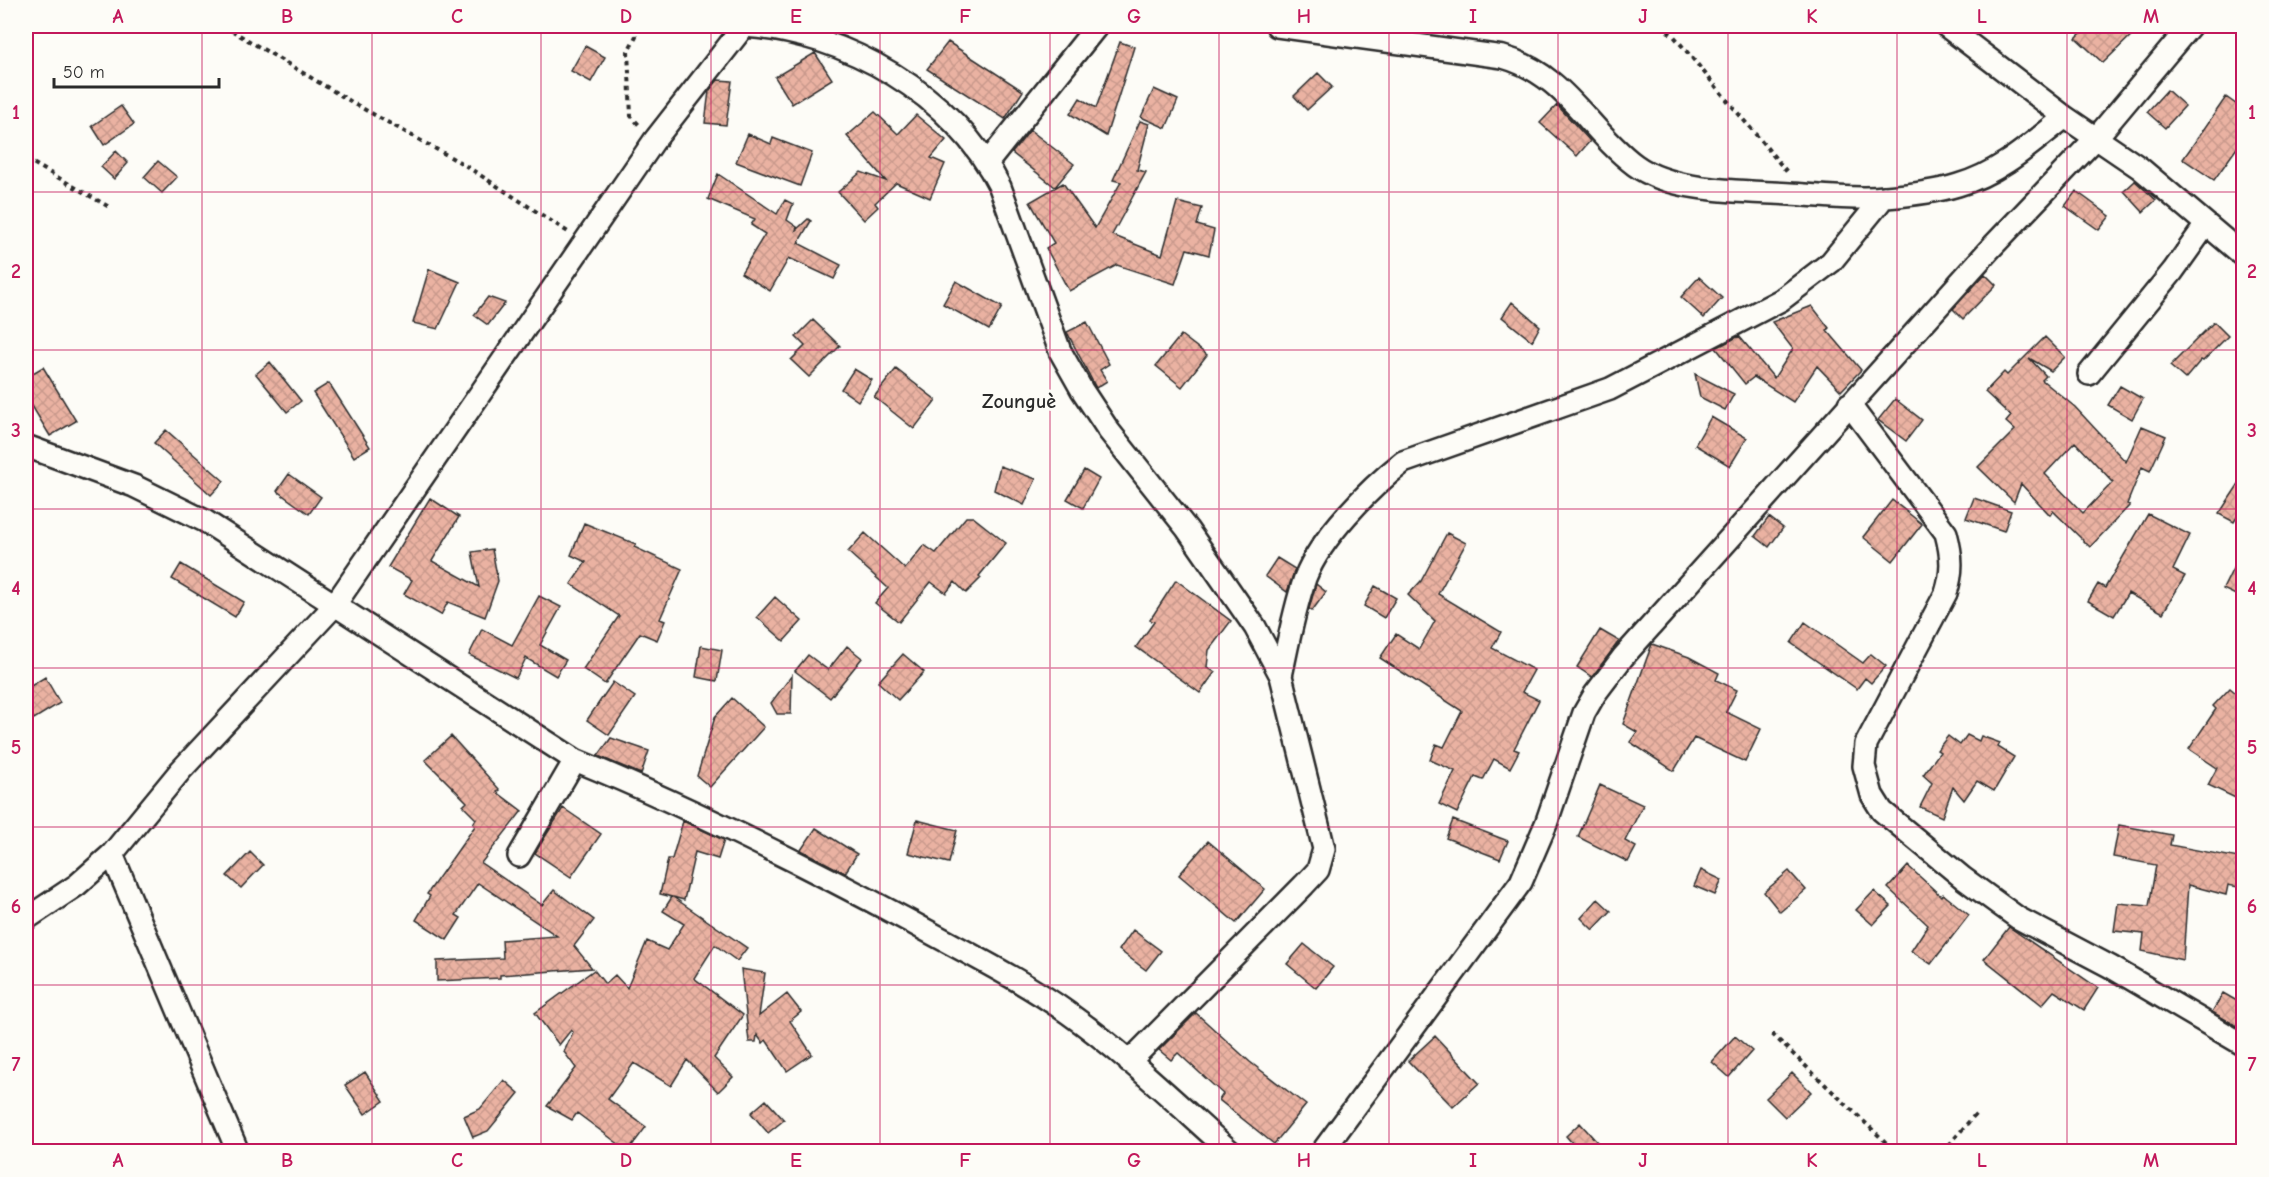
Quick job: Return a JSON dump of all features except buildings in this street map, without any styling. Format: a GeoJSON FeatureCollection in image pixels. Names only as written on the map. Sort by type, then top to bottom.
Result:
{"type":"FeatureCollection","features":[{"type":"Feature","properties":{"kind":"street"},"geometry":{"type":"LineString","coordinates":[[26,919],[77,885],[112,854],[181,770],[334,606],[654,141],[744,26],[754,26],[819,39],[862,56],[888,70],[966,134],[988,162],[1000,187],[1060,351],[1082,390],[1109,430],[1201,548],[1255,627],[1281,676],[1323,849],[1322,861],[1304,885],[1129,1062]]}},
{"type":"Feature","properties":{"kind":"street"},"geometry":{"type":"LineString","coordinates":[[988,162],[1097,26]]}},
{"type":"Feature","properties":{"kind":"street"},"geometry":{"type":"LineString","coordinates":[[1277,26],[1503,57],[1526,63],[1547,77],[1635,165],[1656,176],[1716,189],[1884,197],[1959,185],[2008,164],[2065,117]]}},
{"type":"Feature","properties":{"kind":"street"},"geometry":{"type":"LineString","coordinates":[[1946,26],[2065,117],[2140,168],[2205,226],[2244,256]]}},
{"type":"Feature","properties":{"kind":"street"},"geometry":{"type":"LineString","coordinates":[[1322,1152],[1521,882],[1546,824],[1584,713],[1595,694],[1623,657],[1849,404],[2097,137],[2190,26]]}},
{"type":"Feature","properties":{"kind":"street"},"geometry":{"type":"LineString","coordinates":[[1281,676],[1291,626],[1306,575],[1328,540],[1378,482],[1403,462],[1610,389],[1781,300],[1831,262],[1884,197]]}},
{"type":"Feature","properties":{"kind":"street"},"geometry":{"type":"LineString","coordinates":[[2090,374],[2173,271],[2205,226]]}},
{"type":"Feature","properties":{"kind":"street"},"geometry":{"type":"LineString","coordinates":[[1849,404],[1946,533],[1952,555],[1952,576],[1946,593],[1866,744],[1864,766],[1872,795],[1882,811],[1963,878],[2018,918],[2111,967],[2244,1045]]}},
{"type":"Feature","properties":{"kind":"street"},"geometry":{"type":"LineString","coordinates":[[26,446],[134,486],[205,521],[575,760],[640,786],[796,861],[963,951],[1068,1013],[1129,1062],[1231,1152]]}},
{"type":"Feature","properties":{"kind":"street"},"geometry":{"type":"LineString","coordinates":[[519,856],[575,760]]}},
{"type":"Feature","properties":{"kind":"street"},"geometry":{"type":"LineString","coordinates":[[112,854],[238,1152]]}},
{"type":"Feature","properties":{"kind":"path"},"geometry":{"type":"LineString","coordinates":[[224,26],[362,108],[463,164],[584,243]]}},
{"type":"Feature","properties":{"kind":"path"},"geometry":{"type":"LineString","coordinates":[[634,26],[636,36],[628,51],[631,116],[654,141]]}},
{"type":"Feature","properties":{"kind":"path"},"geometry":{"type":"LineString","coordinates":[[1660,26],[1673,35],[1805,195]]}},
{"type":"Feature","properties":{"kind":"path"},"geometry":{"type":"LineString","coordinates":[[26,159],[111,208]]}},
{"type":"Feature","properties":{"kind":"path"},"geometry":{"type":"LineString","coordinates":[[1772,1034],[1896,1152]]}},
{"type":"Feature","properties":{"kind":"path"},"geometry":{"type":"LineString","coordinates":[[1943,1152],[1978,1111]]}},
{"type":"Feature","properties":{"kind":"district","name":"Zounguè"},"geometry":{"type":"Point","coordinates":[1019,401]}}]}
